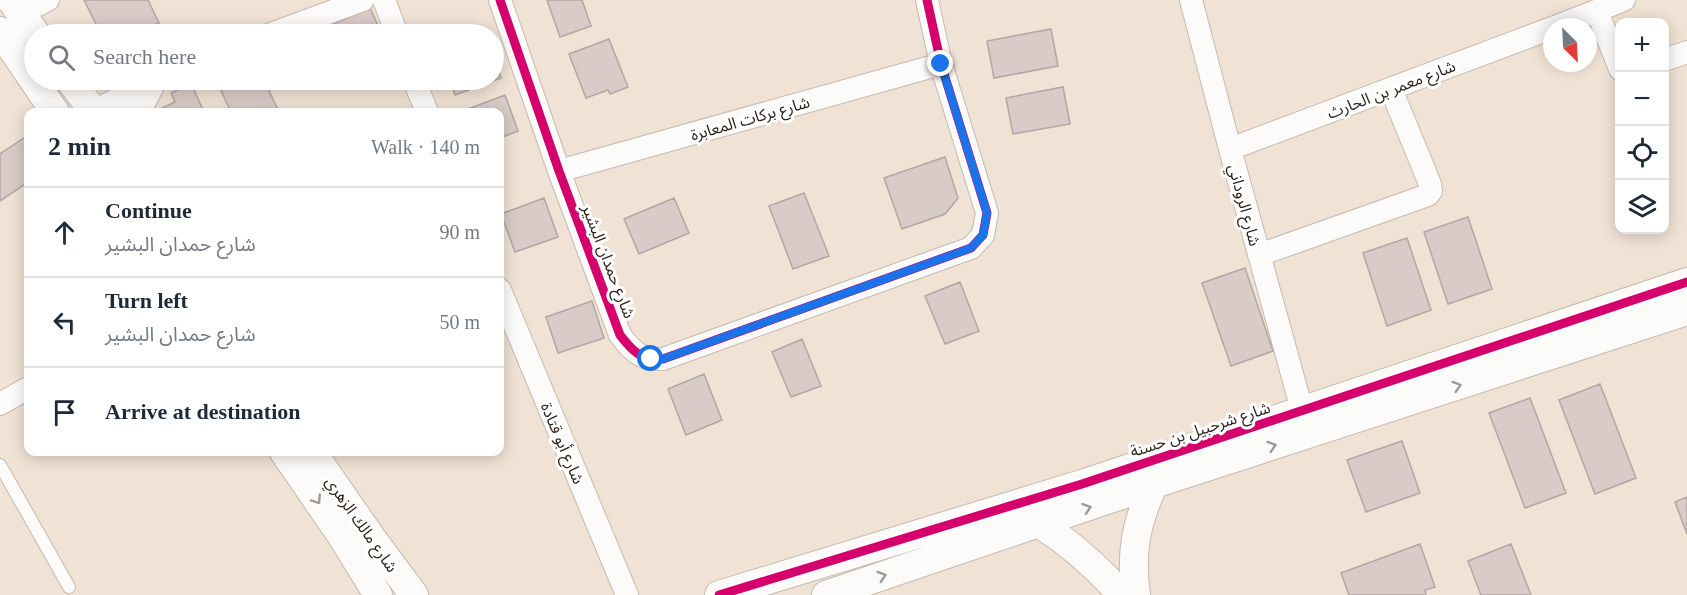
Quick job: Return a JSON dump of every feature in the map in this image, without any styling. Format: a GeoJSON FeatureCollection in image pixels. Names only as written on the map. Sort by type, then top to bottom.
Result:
{"type":"FeatureCollection","features":[{"type":"Feature","properties":{"kind":"street"},"geometry":{"type":"LineString","coordinates":[[24,37],[17,20],[48,0]]}},
{"type":"Feature","properties":{"kind":"street"},"geometry":{"type":"LineString","coordinates":[[299,24],[363,0]]}},
{"type":"Feature","properties":{"kind":"street"},"geometry":{"type":"LineString","coordinates":[[384,0],[393,24]]}},
{"type":"Feature","properties":{"kind":"street","name":"شارع حمدان البشير"},"geometry":{"type":"LineString","coordinates":[[500,0],[559,171],[620,335],[639,355],[651,359],[663,359],[971,248],[983,235],[987,213],[941,64],[927,0]]}},
{"type":"Feature","properties":{"kind":"street","name":"شارع الروداني"},"geometry":{"type":"LineString","coordinates":[[1191,0],[1302,410]]}},
{"type":"Feature","properties":{"kind":"street","name":"شارع معمر بن الحارث"},"geometry":{"type":"LineString","coordinates":[[1579,18],[1624,0]]}},
{"type":"Feature","properties":{"kind":"street"},"geometry":{"type":"LineString","coordinates":[[1597,11],[1615,56]]}},
{"type":"Feature","properties":{"kind":"street","name":"شارع معمر بن الحارث"},"geometry":{"type":"LineString","coordinates":[[1230,149],[1543,32]]}},
{"type":"Feature","properties":{"kind":"street"},"geometry":{"type":"LineString","coordinates":[[1669,59],[1687,52]]}},
{"type":"Feature","properties":{"kind":"street","name":"شارع بركات المعابرة"},"geometry":{"type":"LineString","coordinates":[[559,171],[941,64]]}},
{"type":"Feature","properties":{"kind":"street"},"geometry":{"type":"LineString","coordinates":[[1259,255],[1428,195],[1431,191],[1430,184],[1391,88]]}},
{"type":"Feature","properties":{"kind":"street"},"geometry":{"type":"LineString","coordinates":[[46,90],[53,108]]}},
{"type":"Feature","properties":{"kind":"street"},"geometry":{"type":"LineString","coordinates":[[77,90],[90,108]]}},
{"type":"Feature","properties":{"kind":"street"},"geometry":{"type":"LineString","coordinates":[[101,108],[136,90]]}},
{"type":"Feature","properties":{"kind":"street"},"geometry":{"type":"LineString","coordinates":[[138,108],[149,90]]}},
{"type":"Feature","properties":{"kind":"street"},"geometry":{"type":"LineString","coordinates":[[418,90],[425,108]]}},
{"type":"Feature","properties":{"kind":"street","name":"شارع شرحبيل بن حسنة"},"geometry":{"type":"LineString","coordinates":[[719,595],[1082,484],[1687,282]]}},
{"type":"Feature","properties":{"kind":"street","name":"شارع أبو قتادة"},"geometry":{"type":"LineString","coordinates":[[504,300],[627,595]]}},
{"type":"Feature","properties":{"kind":"street"},"geometry":{"type":"LineString","coordinates":[[826,595],[1154,484],[1687,311]]}},
{"type":"Feature","properties":{"kind":"street"},"geometry":{"type":"LineString","coordinates":[[0,404],[24,389]]}},
{"type":"Feature","properties":{"kind":"street","name":"شارع مالك الزهري"},"geometry":{"type":"LineString","coordinates":[[287,456],[376,593]]}},
{"type":"Feature","properties":{"kind":"street","name":"شارع مالك الزهري"},"geometry":{"type":"LineString","coordinates":[[315,456],[414,595]]}},
{"type":"Feature","properties":{"kind":"street"},"geometry":{"type":"LineString","coordinates":[[1136,595],[1133,553],[1144,506],[1154,484]]}},
{"type":"Feature","properties":{"kind":"street"},"geometry":{"type":"LineString","coordinates":[[1040,524],[1086,558],[1122,595]]}},
{"type":"Feature","properties":{"kind":"lane"},"geometry":{"type":"LineString","coordinates":[[0,465],[69,587]]}},
{"type":"Feature","properties":{"kind":"building"},"geometry":{"type":"Polygon","coordinates":[[[84,0],[148,0],[159,23],[157,24],[96,24],[84,0]]]}},
{"type":"Feature","properties":{"kind":"building"},"geometry":{"type":"Polygon","coordinates":[[[547,0],[582,0],[591,26],[560,37],[547,0]]]}},
{"type":"Feature","properties":{"kind":"building"},"geometry":{"type":"Polygon","coordinates":[[[370,8],[377,24],[334,24],[370,8]]]}},
{"type":"Feature","properties":{"kind":"building"},"geometry":{"type":"Polygon","coordinates":[[[1051,29],[1058,66],[994,78],[987,41],[1051,29]]]}},
{"type":"Feature","properties":{"kind":"building"},"geometry":{"type":"Polygon","coordinates":[[[609,39],[628,87],[610,94],[608,90],[586,98],[569,54],[609,39]]]}},
{"type":"Feature","properties":{"kind":"building"},"geometry":{"type":"Polygon","coordinates":[[[1063,87],[1070,124],[1013,134],[1006,98],[1063,87]]]}},
{"type":"Feature","properties":{"kind":"building"},"geometry":{"type":"Polygon","coordinates":[[[177,90],[194,90],[202,108],[162,108],[175,102],[171,93],[177,90]]]}},
{"type":"Feature","properties":{"kind":"building"},"geometry":{"type":"Polygon","coordinates":[[[221,90],[269,90],[277,108],[229,108],[221,90]]]}},
{"type":"Feature","properties":{"kind":"building"},"geometry":{"type":"Polygon","coordinates":[[[453,90],[469,90],[455,95],[453,90]]]}},
{"type":"Feature","properties":{"kind":"building"},"geometry":{"type":"Polygon","coordinates":[[[505,95],[518,131],[504,136],[504,108],[471,108],[505,95]]]}},
{"type":"Feature","properties":{"kind":"building"},"geometry":{"type":"Polygon","coordinates":[[[24,138],[24,185],[0,201],[0,154],[24,138]]]}},
{"type":"Feature","properties":{"kind":"building"},"geometry":{"type":"Polygon","coordinates":[[[945,157],[958,198],[945,214],[902,229],[884,178],[945,157]]]}},
{"type":"Feature","properties":{"kind":"building"},"geometry":{"type":"Polygon","coordinates":[[[804,193],[829,256],[793,269],[769,206],[804,193]]]}},
{"type":"Feature","properties":{"kind":"building"},"geometry":{"type":"Polygon","coordinates":[[[544,198],[558,237],[515,252],[504,222],[504,213],[544,198]]]}},
{"type":"Feature","properties":{"kind":"building"},"geometry":{"type":"Polygon","coordinates":[[[674,198],[689,233],[639,254],[624,219],[674,198]]]}},
{"type":"Feature","properties":{"kind":"building"},"geometry":{"type":"Polygon","coordinates":[[[1468,217],[1492,289],[1448,304],[1424,232],[1468,217]]]}},
{"type":"Feature","properties":{"kind":"building"},"geometry":{"type":"Polygon","coordinates":[[[1407,238],[1431,310],[1387,326],[1363,253],[1407,238]]]}},
{"type":"Feature","properties":{"kind":"building"},"geometry":{"type":"Polygon","coordinates":[[[1245,268],[1273,351],[1231,366],[1202,283],[1245,268]]]}},
{"type":"Feature","properties":{"kind":"building"},"geometry":{"type":"Polygon","coordinates":[[[960,282],[979,331],[945,344],[925,296],[960,282]]]}},
{"type":"Feature","properties":{"kind":"building"},"geometry":{"type":"Polygon","coordinates":[[[592,301],[604,338],[558,353],[546,317],[592,301]]]}},
{"type":"Feature","properties":{"kind":"building"},"geometry":{"type":"Polygon","coordinates":[[[802,339],[821,386],[791,397],[772,352],[802,339]]]}},
{"type":"Feature","properties":{"kind":"building"},"geometry":{"type":"Polygon","coordinates":[[[704,374],[722,420],[686,435],[668,389],[704,374]]]}},
{"type":"Feature","properties":{"kind":"building"},"geometry":{"type":"Polygon","coordinates":[[[1600,384],[1636,478],[1595,494],[1559,400],[1600,384]]]}},
{"type":"Feature","properties":{"kind":"building"},"geometry":{"type":"Polygon","coordinates":[[[1530,398],[1566,493],[1525,508],[1489,413],[1530,398]]]}},
{"type":"Feature","properties":{"kind":"building"},"geometry":{"type":"Polygon","coordinates":[[[1402,441],[1420,493],[1366,512],[1347,460],[1402,441]]]}},
{"type":"Feature","properties":{"kind":"building"},"geometry":{"type":"Polygon","coordinates":[[[1687,497],[1687,534],[1675,502],[1687,497]]]}},
{"type":"Feature","properties":{"kind":"building"},"geometry":{"type":"Polygon","coordinates":[[[1420,544],[1435,587],[1425,590],[1426,595],[1349,595],[1341,573],[1420,544]]]}},
{"type":"Feature","properties":{"kind":"building"},"geometry":{"type":"Polygon","coordinates":[[[1511,544],[1531,595],[1481,595],[1468,561],[1511,544]]]}},
{"type":"Feature","properties":{"kind":"cycle path"},"geometry":{"type":"LineString","coordinates":[[500,0],[559,171],[620,335],[638,354],[655,359],[663,359],[971,248],[983,235],[987,213],[941,64],[927,0]]}},
{"type":"Feature","properties":{"kind":"cycle path"},"geometry":{"type":"LineString","coordinates":[[719,595],[1082,484],[1687,282]]}},
{"type":"Feature","properties":{"kind":"route"},"geometry":{"type":"LineString","coordinates":[[651,359],[663,359],[971,248],[983,235],[987,213],[941,64]]}}]}
